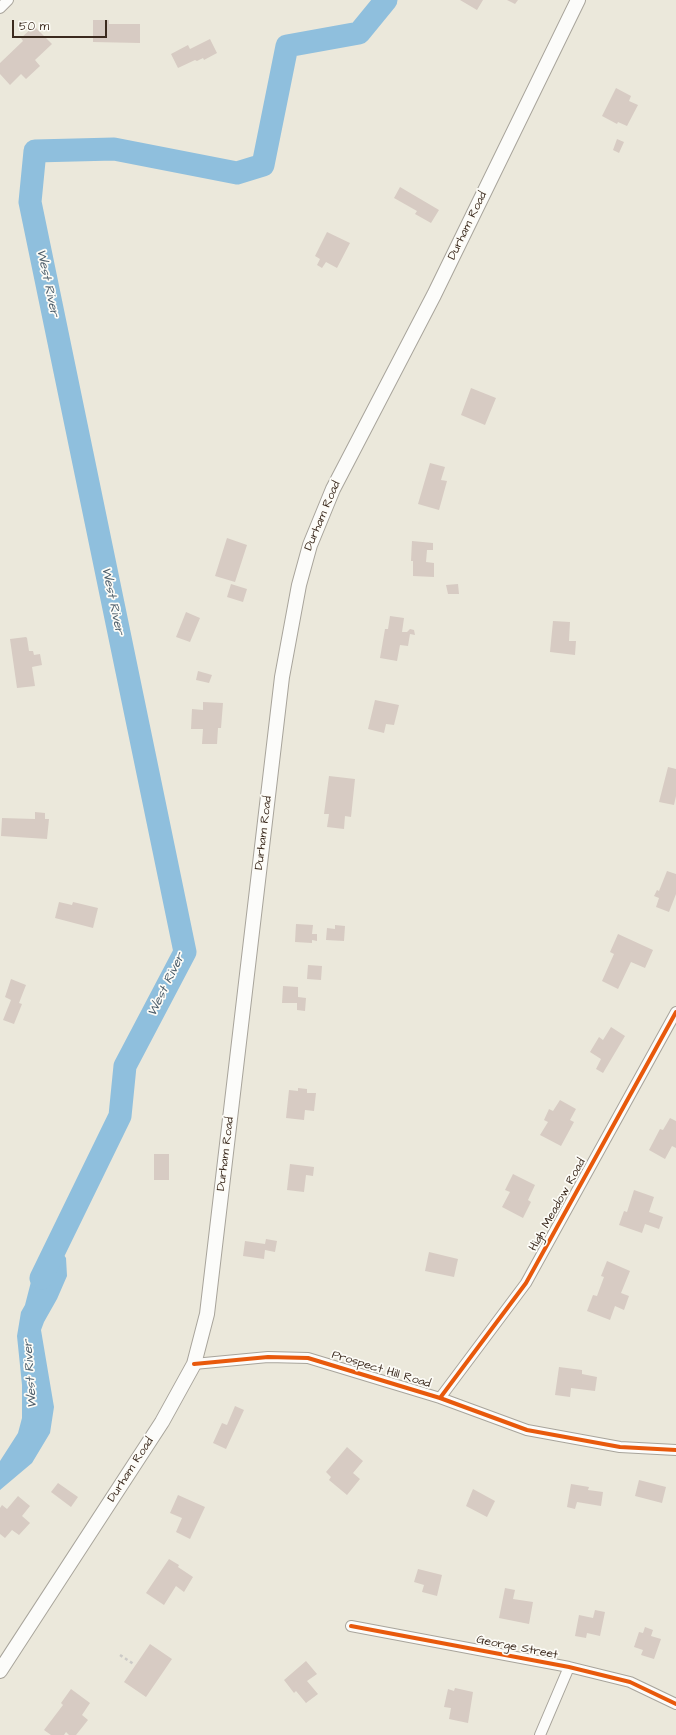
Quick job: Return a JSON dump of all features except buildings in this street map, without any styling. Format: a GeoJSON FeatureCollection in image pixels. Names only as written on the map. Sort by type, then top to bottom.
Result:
{"type":"FeatureCollection","features":[{"type":"Feature","properties":{"kind":"main road","name":"Durham Road"},"geometry":{"type":"LineString","coordinates":[[0,1671],[162,1422],[194,1364],[207,1314],[282,677],[299,585],[310,545],[333,490],[434,295],[578,0]]}},
{"type":"Feature","properties":{"kind":"street"},"geometry":{"type":"LineString","coordinates":[[0,8],[8,0]]}},
{"type":"Feature","properties":{"kind":"street","name":"High Meadow Road"},"geometry":{"type":"LineString","coordinates":[[440,1398],[526,1283],[676,1012]]}},
{"type":"Feature","properties":{"kind":"street","name":"Prospect Hill Road"},"geometry":{"type":"LineString","coordinates":[[194,1364],[268,1357],[308,1358],[440,1398],[527,1430],[620,1447],[676,1450]]}},
{"type":"Feature","properties":{"kind":"street","name":"George Street"},"geometry":{"type":"LineString","coordinates":[[351,1626],[569,1667],[630,1682],[676,1704]]}},
{"type":"Feature","properties":{"kind":"street"},"geometry":{"type":"LineString","coordinates":[[540,1735],[569,1667]]}},
{"type":"Feature","properties":{"kind":"path"},"geometry":{"type":"LineString","coordinates":[[120,1655],[135,1665]]}},
{"type":"Feature","properties":{"kind":"water"},"geometry":{"type":"Polygon","coordinates":[[[52,1250],[61,1251],[66,1258],[67,1276],[41,1330],[54,1407],[50,1433],[32,1463],[0,1490],[0,1461],[18,1433],[22,1418],[22,1385],[17,1336],[21,1312],[25,1305],[33,1274],[39,1261],[45,1254],[52,1250]]]}},
{"type":"Feature","properties":{"kind":"waterway","name":"West River"},"geometry":{"type":"LineString","coordinates":[[41,1278],[120,1116],[125,1066],[185,952],[30,202],[35,151],[114,149],[237,173],[263,165],[287,46],[359,33],[386,0]]}},
{"type":"Feature","properties":{"kind":"cycle path"},"geometry":{"type":"LineString","coordinates":[[440,1398],[526,1283],[676,1012]]}},
{"type":"Feature","properties":{"kind":"cycle path"},"geometry":{"type":"LineString","coordinates":[[194,1364],[268,1357],[308,1358],[440,1398],[527,1430],[620,1447],[676,1450]]}},
{"type":"Feature","properties":{"kind":"cycle path"},"geometry":{"type":"LineString","coordinates":[[351,1626],[569,1667],[630,1682],[676,1704]]}}]}
